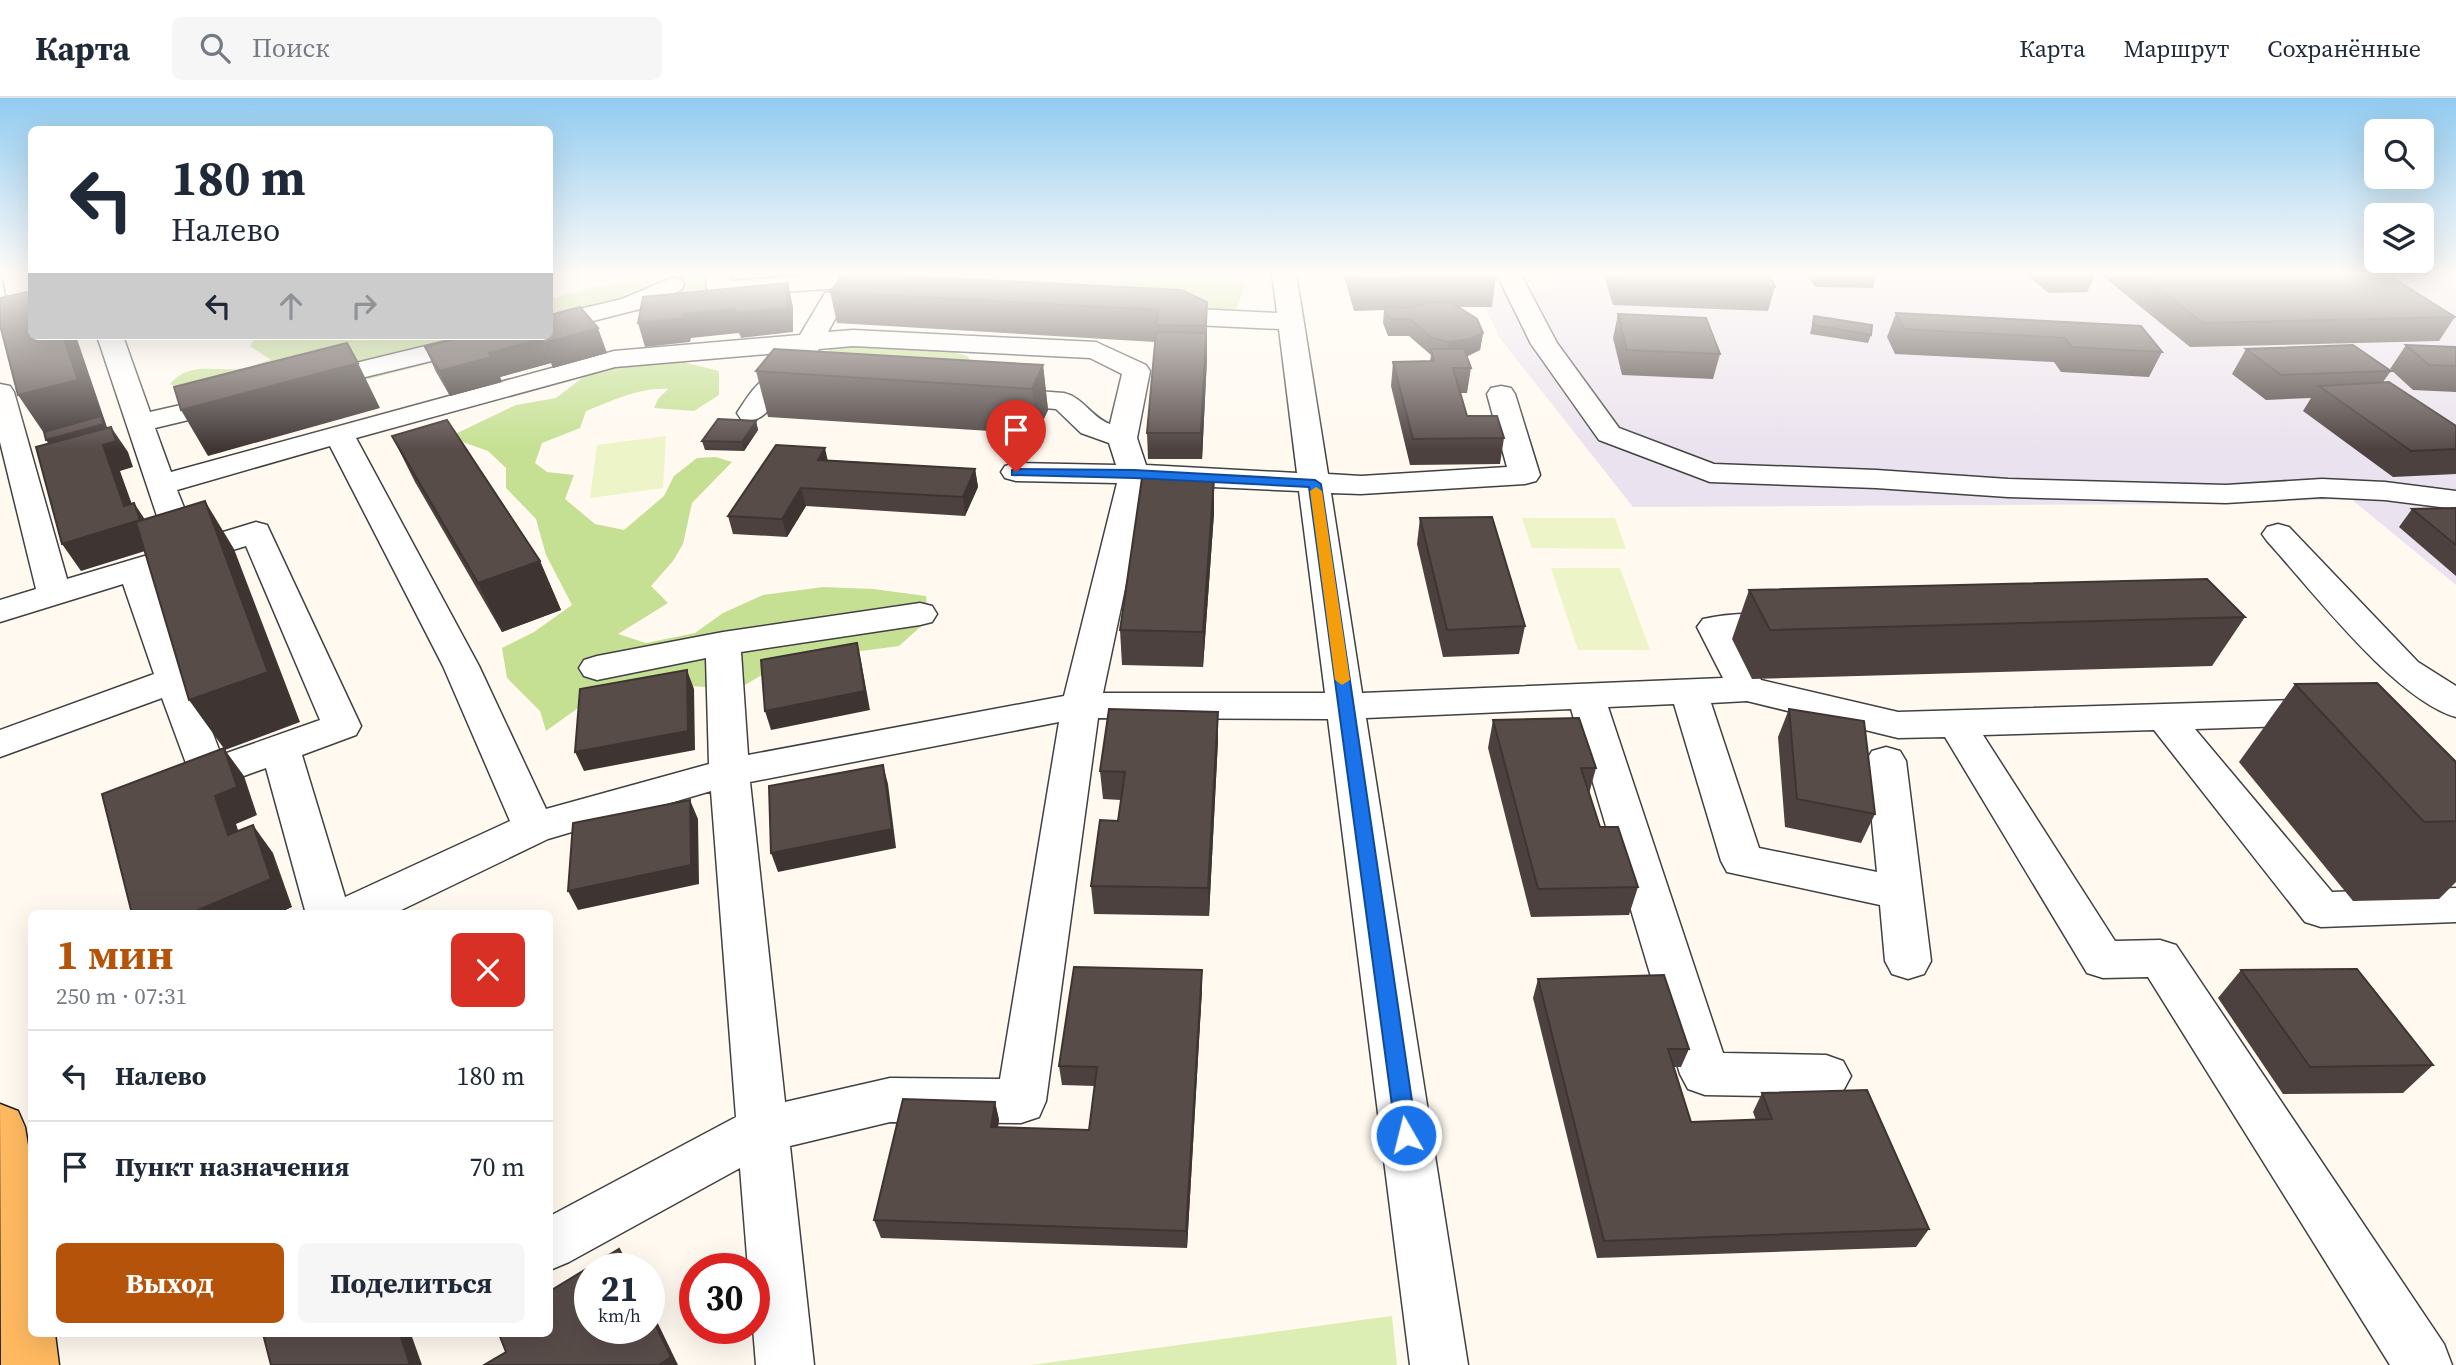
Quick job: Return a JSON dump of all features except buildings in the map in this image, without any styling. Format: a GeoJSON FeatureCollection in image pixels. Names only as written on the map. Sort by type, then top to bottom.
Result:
{"type":"FeatureCollection","features":[{"type":"Feature","properties":{"kind":"main road"},"geometry":{"type":"LineString","coordinates":[[0,1126],[30,1365]]}},
{"type":"Feature","properties":{"kind":"street"},"geometry":{"type":"LineString","coordinates":[[784,382],[816,332]]}},
{"type":"Feature","properties":{"kind":"street"},"geometry":{"type":"LineString","coordinates":[[1293,332],[1439,1365]]}},
{"type":"Feature","properties":{"kind":"street"},"geometry":{"type":"LineString","coordinates":[[1538,332],[1609,434],[1710,473],[1876,479],[2008,488],[2227,494],[2322,488],[2385,491],[2456,500]]}},
{"type":"Feature","properties":{"kind":"street"},"geometry":{"type":"LineString","coordinates":[[160,485],[614,359],[853,338],[1096,350],[1136,371],[1122,438],[1134,474],[1081,705],[1021,1101],[890,1100],[761,1130],[553,1242]]}},
{"type":"Feature","properties":{"kind":"street"},"geometry":{"type":"LineString","coordinates":[[111,340],[133,434],[160,485],[186,553]]}},
{"type":"Feature","properties":{"kind":"street"},"geometry":{"type":"LineString","coordinates":[[288,388],[484,340]]}},
{"type":"Feature","properties":{"kind":"street"},"geometry":{"type":"LineString","coordinates":[[751,413],[775,382],[837,386]]}},
{"type":"Feature","properties":{"kind":"street"},"geometry":{"type":"LineString","coordinates":[[0,392],[24,467],[54,594]]}},
{"type":"Feature","properties":{"kind":"street"},"geometry":{"type":"LineString","coordinates":[[133,434],[261,394]]}},
{"type":"Feature","properties":{"kind":"street"},"geometry":{"type":"LineString","coordinates":[[1016,472],[1134,474],[1361,485],[1525,475],[1501,394]]}},
{"type":"Feature","properties":{"kind":"street"},"geometry":{"type":"LineString","coordinates":[[970,395],[1064,401],[1091,427],[1122,438]]}},
{"type":"Feature","properties":{"kind":"street"},"geometry":{"type":"LineString","coordinates":[[339,434],[461,667],[534,828]]}},
{"type":"Feature","properties":{"kind":"street"},"geometry":{"type":"LineString","coordinates":[[0,611],[256,532],[342,726],[208,775],[135,570]]}},
{"type":"Feature","properties":{"kind":"street"},"geometry":{"type":"LineString","coordinates":[[2278,534],[2405,670],[2456,704]]}},
{"type":"Feature","properties":{"kind":"street"},"geometry":{"type":"LineString","coordinates":[[597,668],[723,643],[920,614]]}},
{"type":"Feature","properties":{"kind":"street"},"geometry":{"type":"LineString","coordinates":[[1747,690],[1715,627],[1825,624]]}},
{"type":"Feature","properties":{"kind":"street"},"geometry":{"type":"LineString","coordinates":[[723,643],[729,772],[785,1365]]}},
{"type":"Feature","properties":{"kind":"street"},"geometry":{"type":"LineString","coordinates":[[0,744],[176,679]]}},
{"type":"Feature","properties":{"kind":"street"},"geometry":{"type":"LineString","coordinates":[[360,910],[534,828],[729,772],[1081,705],[1346,706],[1747,690],[1898,725],[2299,713],[2340,757]]}},
{"type":"Feature","properties":{"kind":"street"},"geometry":{"type":"LineString","coordinates":[[1689,692],[1742,861],[1901,892]]}},
{"type":"Feature","properties":{"kind":"street"},"geometry":{"type":"LineString","coordinates":[[1586,696],[1704,1074],[1826,1076]]}},
{"type":"Feature","properties":{"kind":"street"},"geometry":{"type":"LineString","coordinates":[[2164,717],[2322,910],[2453,886]]}},
{"type":"Feature","properties":{"kind":"street"},"geometry":{"type":"LineString","coordinates":[[1955,722],[2103,960],[2160,958],[2423,1365]]}},
{"type":"Feature","properties":{"kind":"street"},"geometry":{"type":"LineString","coordinates":[[281,750],[327,910]]}},
{"type":"Feature","properties":{"kind":"street"},"geometry":{"type":"LineString","coordinates":[[1886,761],[1908,961]]}},
{"type":"Feature","properties":{"kind":"shaded area"},"geometry":{"type":"Polygon","coordinates":[[[1497,332],[2456,332],[2456,585],[2351,499],[2192,504],[1633,507],[1497,332]]]}},
{"type":"Feature","properties":{"kind":"green space"},"geometry":{"type":"Polygon","coordinates":[[[254,340],[520,340],[213,419],[206,400],[170,384],[186,372],[244,368],[271,360],[250,346],[254,340]]]}},
{"type":"Feature","properties":{"kind":"green space"},"geometry":{"type":"Polygon","coordinates":[[[835,346],[945,350],[968,356],[973,370],[822,355],[835,346]]]}},
{"type":"Feature","properties":{"kind":"green space"},"geometry":{"type":"Polygon","coordinates":[[[679,361],[719,371],[719,395],[694,411],[654,408],[658,399],[668,389],[647,390],[616,399],[586,411],[580,428],[542,443],[535,463],[547,472],[574,475],[565,499],[595,524],[624,530],[664,496],[674,476],[697,458],[716,457],[732,462],[692,503],[683,544],[673,561],[651,586],[668,603],[618,634],[646,643],[695,633],[723,613],[763,595],[823,587],[873,589],[926,596],[928,620],[899,646],[786,661],[738,689],[655,684],[592,698],[546,731],[540,711],[507,678],[502,648],[534,632],[572,605],[546,555],[536,519],[506,488],[506,468],[488,451],[449,437],[516,405],[556,398],[591,371],[679,361]]]}},
{"type":"Feature","properties":{"kind":"green space"},"geometry":{"type":"Polygon","coordinates":[[[666,436],[663,488],[590,498],[597,445],[666,436]]]}},
{"type":"Feature","properties":{"kind":"green space"},"geometry":{"type":"Polygon","coordinates":[[[1522,518],[1615,518],[1626,549],[1532,548],[1522,518]]]}},
{"type":"Feature","properties":{"kind":"green space"},"geometry":{"type":"Polygon","coordinates":[[[1551,568],[1620,568],[1650,650],[1578,650],[1551,568]]]}},
{"type":"Feature","properties":{"kind":"green space"},"geometry":{"type":"Polygon","coordinates":[[[1392,1316],[1397,1365],[1031,1365],[1369,1319],[1392,1316]]]}},
{"type":"Feature","properties":{"kind":"slow traffic"},"geometry":{"type":"LineString","coordinates":[[1316,491],[1342,680]]}},
{"type":"Feature","properties":{"kind":"route"},"geometry":{"type":"LineString","coordinates":[[1016,472],[1134,474],[1315,484],[1406,1135]]}}]}
